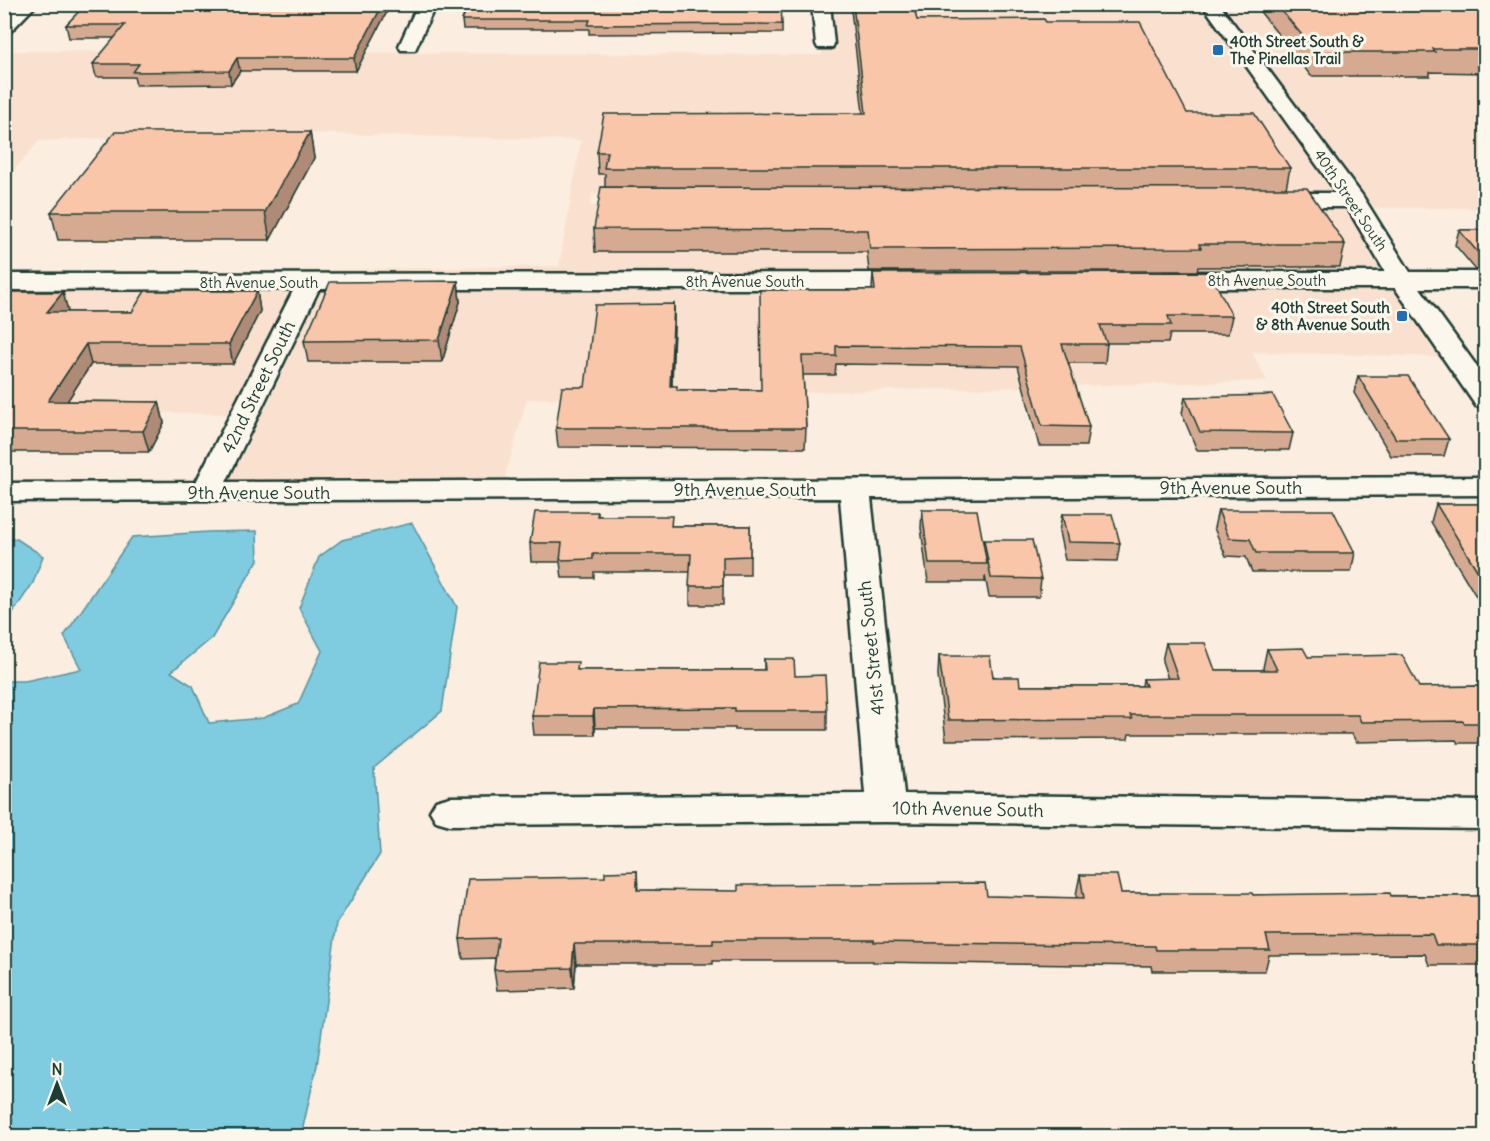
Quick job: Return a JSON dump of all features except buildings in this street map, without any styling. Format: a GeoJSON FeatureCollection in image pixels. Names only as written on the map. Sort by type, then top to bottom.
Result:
{"type":"FeatureCollection","features":[{"type":"Feature","properties":{"kind":"street"},"geometry":{"type":"LineString","coordinates":[[4,28],[29,4]]}},
{"type":"Feature","properties":{"kind":"street"},"geometry":{"type":"LineString","coordinates":[[408,46],[427,4]]}},
{"type":"Feature","properties":{"kind":"street"},"geometry":{"type":"LineString","coordinates":[[820,4],[825,44]]}},
{"type":"Feature","properties":{"kind":"street","name":"40th Street South"},"geometry":{"type":"LineString","coordinates":[[1210,4],[1354,200],[1402,280],[1485,400]]}},
{"type":"Feature","properties":{"kind":"street"},"geometry":{"type":"LineString","coordinates":[[1247,200],[1354,200]]}},
{"type":"Feature","properties":{"kind":"street","name":"8th Avenue South"},"geometry":{"type":"LineString","coordinates":[[1142,280],[1485,280]]}},
{"type":"Feature","properties":{"kind":"street","name":"8th Avenue South"},"geometry":{"type":"LineString","coordinates":[[4,282],[942,281]]}},
{"type":"Feature","properties":{"kind":"street","name":"42nd Street South"},"geometry":{"type":"LineString","coordinates":[[206,492],[310,282]]}},
{"type":"Feature","properties":{"kind":"street","name":"9th Avenue South"},"geometry":{"type":"LineString","coordinates":[[4,492],[1485,486]]}},
{"type":"Feature","properties":{"kind":"street","name":"41st Street South"},"geometry":{"type":"LineString","coordinates":[[855,488],[886,808]]}},
{"type":"Feature","properties":{"kind":"street","name":"10th Avenue South"},"geometry":{"type":"LineString","coordinates":[[450,811],[886,808],[1485,815]]}},
{"type":"Feature","properties":{"kind":"shaded area"},"geometry":{"type":"Polygon","coordinates":[[[831,5],[1200,5],[1337,194],[592,194],[590,206],[1345,206],[1383,273],[44,275],[559,266],[581,140],[249,132],[39,141],[5,181],[5,51],[822,55],[822,48],[836,48],[831,5]]]}},
{"type":"Feature","properties":{"kind":"shaded area"},"geometry":{"type":"Polygon","coordinates":[[[1220,5],[1485,5],[1485,208],[1372,208],[1220,5]]]}},
{"type":"Feature","properties":{"kind":"shaded area"},"geometry":{"type":"Polygon","coordinates":[[[1393,287],[1440,357],[1252,352],[1267,381],[527,399],[504,480],[229,482],[321,290],[1393,287]]]}},
{"type":"Feature","properties":{"kind":"shaded area"},"geometry":{"type":"Polygon","coordinates":[[[4,289],[292,290],[229,414],[99,411],[5,413],[4,289]]]}},
{"type":"Feature","properties":{"kind":"water"},"geometry":{"type":"Polygon","coordinates":[[[412,523],[457,607],[442,711],[374,768],[380,854],[337,923],[317,1065],[301,1136],[5,1136],[5,681],[25,681],[81,669],[64,636],[132,537],[257,531],[258,560],[212,638],[171,672],[193,686],[209,723],[263,718],[298,704],[322,651],[299,608],[319,557],[342,540],[412,523]]]}},
{"type":"Feature","properties":{"kind":"water"},"geometry":{"type":"Polygon","coordinates":[[[5,539],[17,539],[43,556],[33,583],[5,624],[5,539]]]}},
{"type":"Feature","properties":{"kind":"place","name":"40th Street South & The Pinellas Trail"},"geometry":{"type":"Point","coordinates":[1218,50]}},
{"type":"Feature","properties":{"kind":"place","name":"40th Street South & 8th Avenue South"},"geometry":{"type":"Point","coordinates":[1402,316]}}]}
